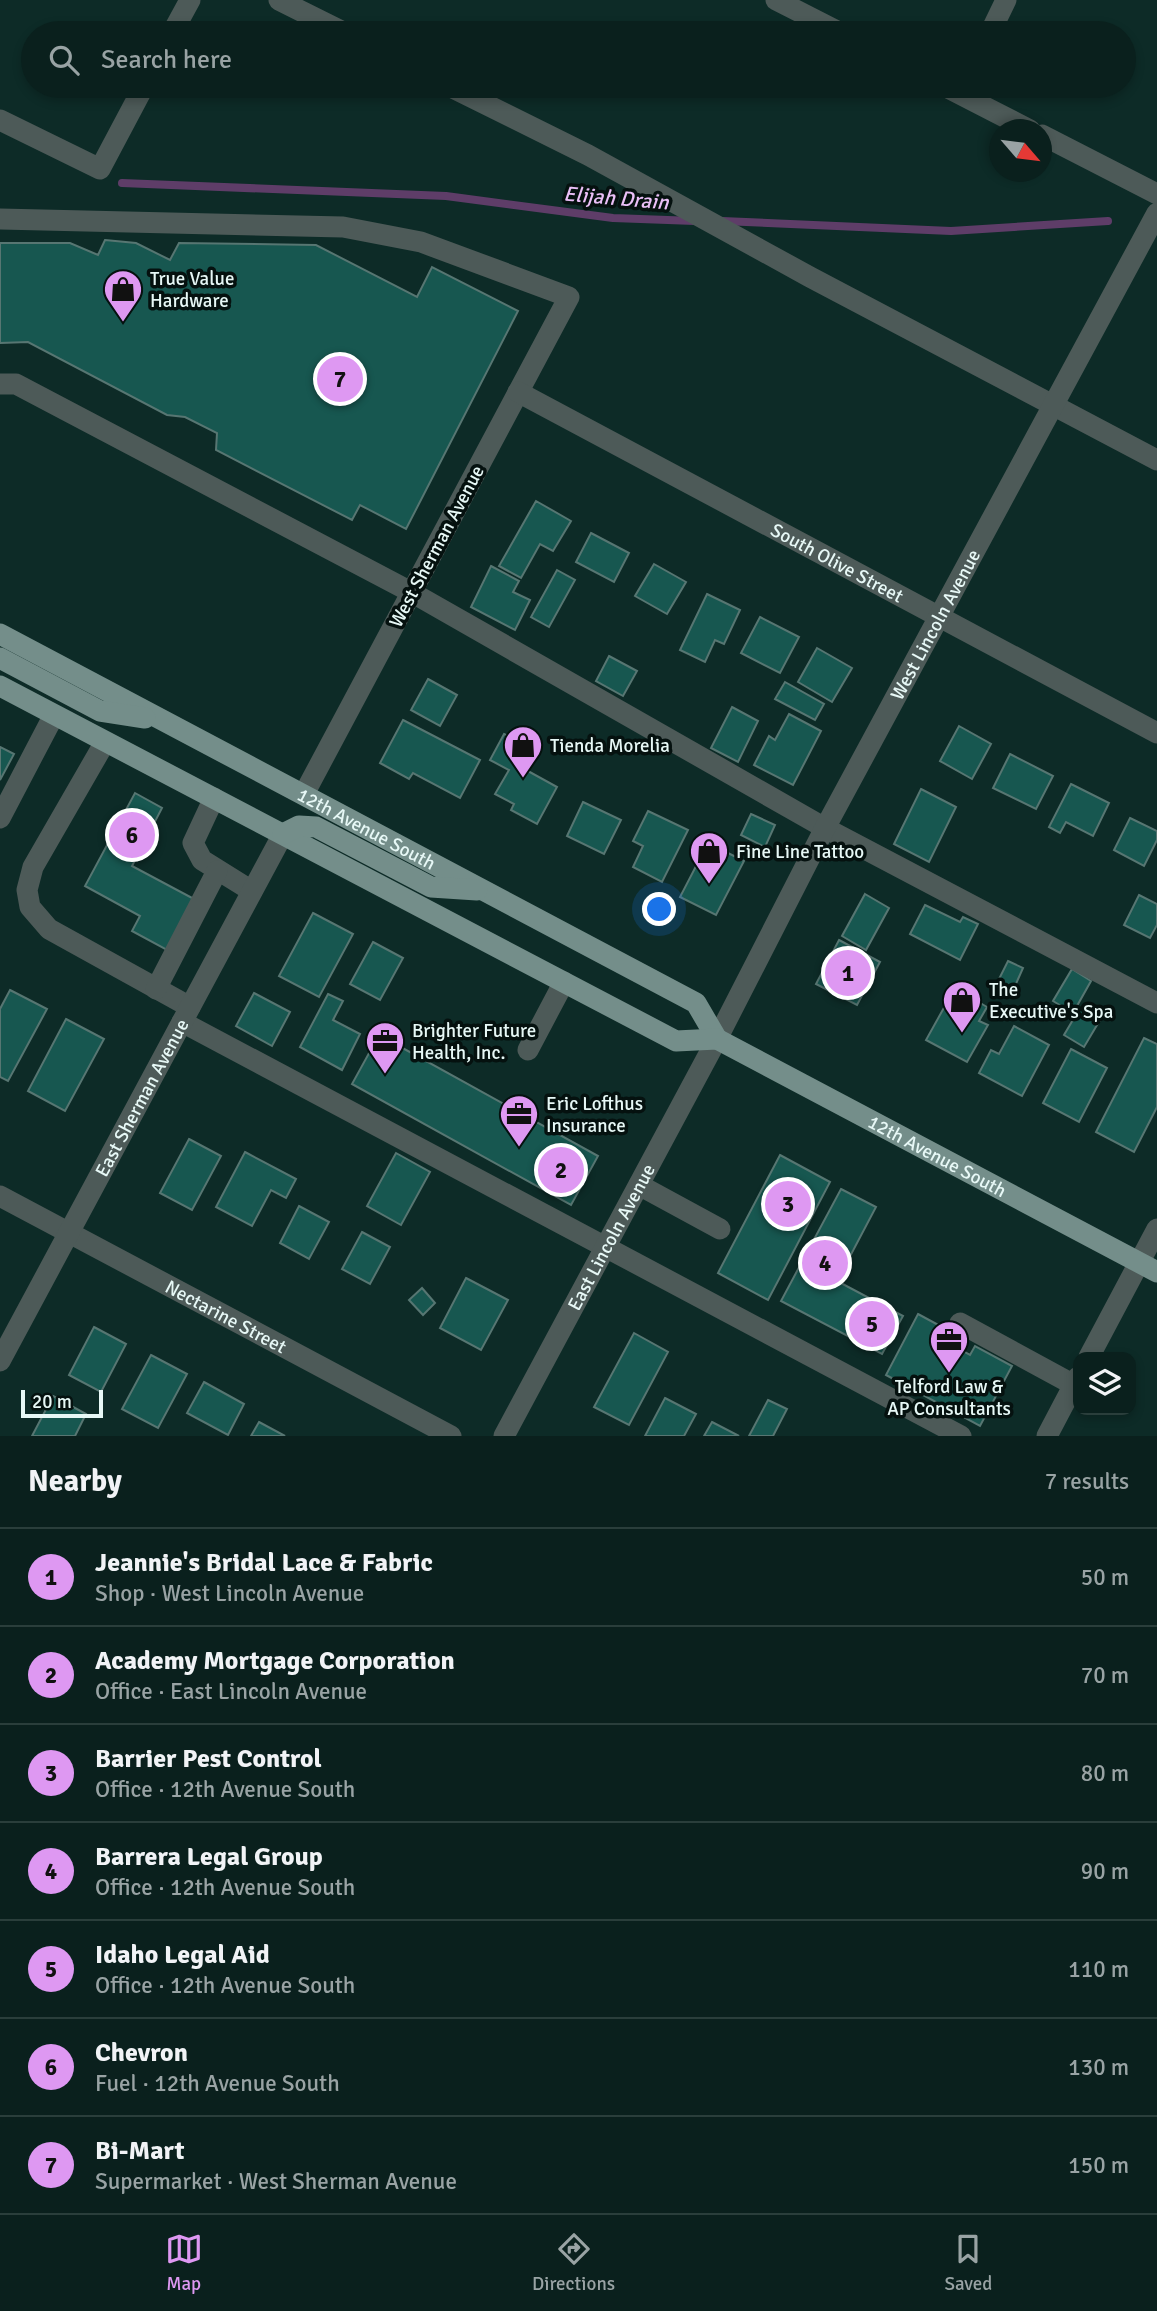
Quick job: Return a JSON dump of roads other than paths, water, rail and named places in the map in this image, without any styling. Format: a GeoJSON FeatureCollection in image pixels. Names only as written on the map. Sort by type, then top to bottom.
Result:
{"type":"FeatureCollection","features":[{"type":"Feature","properties":{"kind":"main road","name":"12th Avenue South"},"geometry":{"type":"LineString","coordinates":[[0,634],[696,1003],[718,1039],[1148,1267]]}},
{"type":"Feature","properties":{"kind":"main road"},"geometry":{"type":"LineString","coordinates":[[0,658],[100,711],[165,722]]}},
{"type":"Feature","properties":{"kind":"main road"},"geometry":{"type":"LineString","coordinates":[[0,686],[676,1041],[718,1039]]}},
{"type":"Feature","properties":{"kind":"main road"},"geometry":{"type":"LineString","coordinates":[[283,834],[299,826],[316,827],[431,887],[485,890]]}},
{"type":"Feature","properties":{"kind":"street"},"geometry":{"type":"LineString","coordinates":[[179,21],[190,0]]}},
{"type":"Feature","properties":{"kind":"street"},"geometry":{"type":"LineString","coordinates":[[279,0],[321,21]]}},
{"type":"Feature","properties":{"kind":"street"},"geometry":{"type":"LineString","coordinates":[[776,0],[817,21]]}},
{"type":"Feature","properties":{"kind":"street"},"geometry":{"type":"LineString","coordinates":[[995,21],[1006,0]]}},
{"type":"Feature","properties":{"kind":"street"},"geometry":{"type":"LineString","coordinates":[[0,120],[100,169],[138,98]]}},
{"type":"Feature","properties":{"kind":"street"},"geometry":{"type":"LineString","coordinates":[[473,98],[588,155],[822,283],[1157,460]]}},
{"type":"Feature","properties":{"kind":"street"},"geometry":{"type":"LineString","coordinates":[[974,98],[1011,119]]}},
{"type":"Feature","properties":{"kind":"street"},"geometry":{"type":"LineString","coordinates":[[1052,141],[1157,194]]}},
{"type":"Feature","properties":{"kind":"street","name":"West Lincoln Avenue"},"geometry":{"type":"LineString","coordinates":[[718,1039],[825,828],[1157,213]]}},
{"type":"Feature","properties":{"kind":"street","name":"West Sherman Avenue"},"geometry":{"type":"LineString","coordinates":[[0,219],[343,227],[421,242],[569,297],[304,794]]}},
{"type":"Feature","properties":{"kind":"street"},"geometry":{"type":"LineString","coordinates":[[0,384],[16,384],[411,593],[825,828],[1157,1003]]}},
{"type":"Feature","properties":{"kind":"street","name":"South Olive Street"},"geometry":{"type":"LineString","coordinates":[[517,392],[1157,733]]}},
{"type":"Feature","properties":{"kind":"street"},"geometry":{"type":"LineString","coordinates":[[0,818],[54,715]]}},
{"type":"Feature","properties":{"kind":"street"},"geometry":{"type":"LineString","coordinates":[[105,742],[33,867],[27,890],[30,907],[49,929],[156,989],[186,1014],[605,1247],[961,1436]]}},
{"type":"Feature","properties":{"kind":"street"},"geometry":{"type":"LineString","coordinates":[[214,798],[193,843],[202,860],[252,891]]}},
{"type":"Feature","properties":{"kind":"street","name":"East Sherman Avenue"},"geometry":{"type":"LineString","coordinates":[[0,1361],[283,834]]}},
{"type":"Feature","properties":{"kind":"street"},"geometry":{"type":"LineString","coordinates":[[156,989],[217,871]]}},
{"type":"Feature","properties":{"kind":"street"},"geometry":{"type":"LineString","coordinates":[[528,1050],[564,982]]}},
{"type":"Feature","properties":{"kind":"street","name":"East Lincoln Avenue"},"geometry":{"type":"LineString","coordinates":[[504,1436],[718,1039]]}},
{"type":"Feature","properties":{"kind":"street"},"geometry":{"type":"LineString","coordinates":[[639,1185],[720,1230]]}},
{"type":"Feature","properties":{"kind":"street","name":"Nectarine Street"},"geometry":{"type":"LineString","coordinates":[[0,1196],[451,1436]]}},
{"type":"Feature","properties":{"kind":"street"},"geometry":{"type":"LineString","coordinates":[[1092,1352],[1148,1267],[1157,1229]]}},
{"type":"Feature","properties":{"kind":"street"},"geometry":{"type":"LineString","coordinates":[[960,1323],[1073,1380]]}},
{"type":"Feature","properties":{"kind":"street"},"geometry":{"type":"LineString","coordinates":[[1047,1436],[1073,1387]]}},
{"type":"Feature","properties":{"kind":"waterway","name":"Elijah Drain"},"geometry":{"type":"LineString","coordinates":[[122,183],[446,196],[613,218],[695,221]]}},
{"type":"Feature","properties":{"kind":"waterway","name":"Elijah Drain"},"geometry":{"type":"LineString","coordinates":[[722,221],[951,231],[1108,221]]}},
{"type":"Feature","properties":{"kind":"place","name":"True Value Hardware"},"geometry":{"type":"Point","coordinates":[123,323]}},
{"type":"Feature","properties":{"kind":"place","name":"Bi-Mart"},"geometry":{"type":"Point","coordinates":[340,379]}},
{"type":"Feature","properties":{"kind":"place","name":"Tienda Morelia"},"geometry":{"type":"Point","coordinates":[523,779]}},
{"type":"Feature","properties":{"kind":"place","name":"Chevron"},"geometry":{"type":"Point","coordinates":[132,835]}},
{"type":"Feature","properties":{"kind":"place","name":"Fine Line Tattoo"},"geometry":{"type":"Point","coordinates":[709,885]}},
{"type":"Feature","properties":{"kind":"place","name":"Jeannie's Bridal Lace & Fabric"},"geometry":{"type":"Point","coordinates":[848,973]}},
{"type":"Feature","properties":{"kind":"place","name":"The Executive's Spa"},"geometry":{"type":"Point","coordinates":[962,1034]}},
{"type":"Feature","properties":{"kind":"place","name":"Brighter Future Health, Inc."},"geometry":{"type":"Point","coordinates":[385,1075]}},
{"type":"Feature","properties":{"kind":"place","name":"Eric Lofthus Insurance"},"geometry":{"type":"Point","coordinates":[519,1148]}},
{"type":"Feature","properties":{"kind":"place","name":"Academy Mortgage Corporation"},"geometry":{"type":"Point","coordinates":[561,1170]}},
{"type":"Feature","properties":{"kind":"place","name":"Barrier Pest Control"},"geometry":{"type":"Point","coordinates":[788,1204]}},
{"type":"Feature","properties":{"kind":"place","name":"Barrera Legal Group"},"geometry":{"type":"Point","coordinates":[825,1263]}},
{"type":"Feature","properties":{"kind":"place","name":"Idaho Legal Aid"},"geometry":{"type":"Point","coordinates":[872,1324]}},
{"type":"Feature","properties":{"kind":"place","name":"Telford Law & AP Consultants"},"geometry":{"type":"Point","coordinates":[949,1374]}}]}
